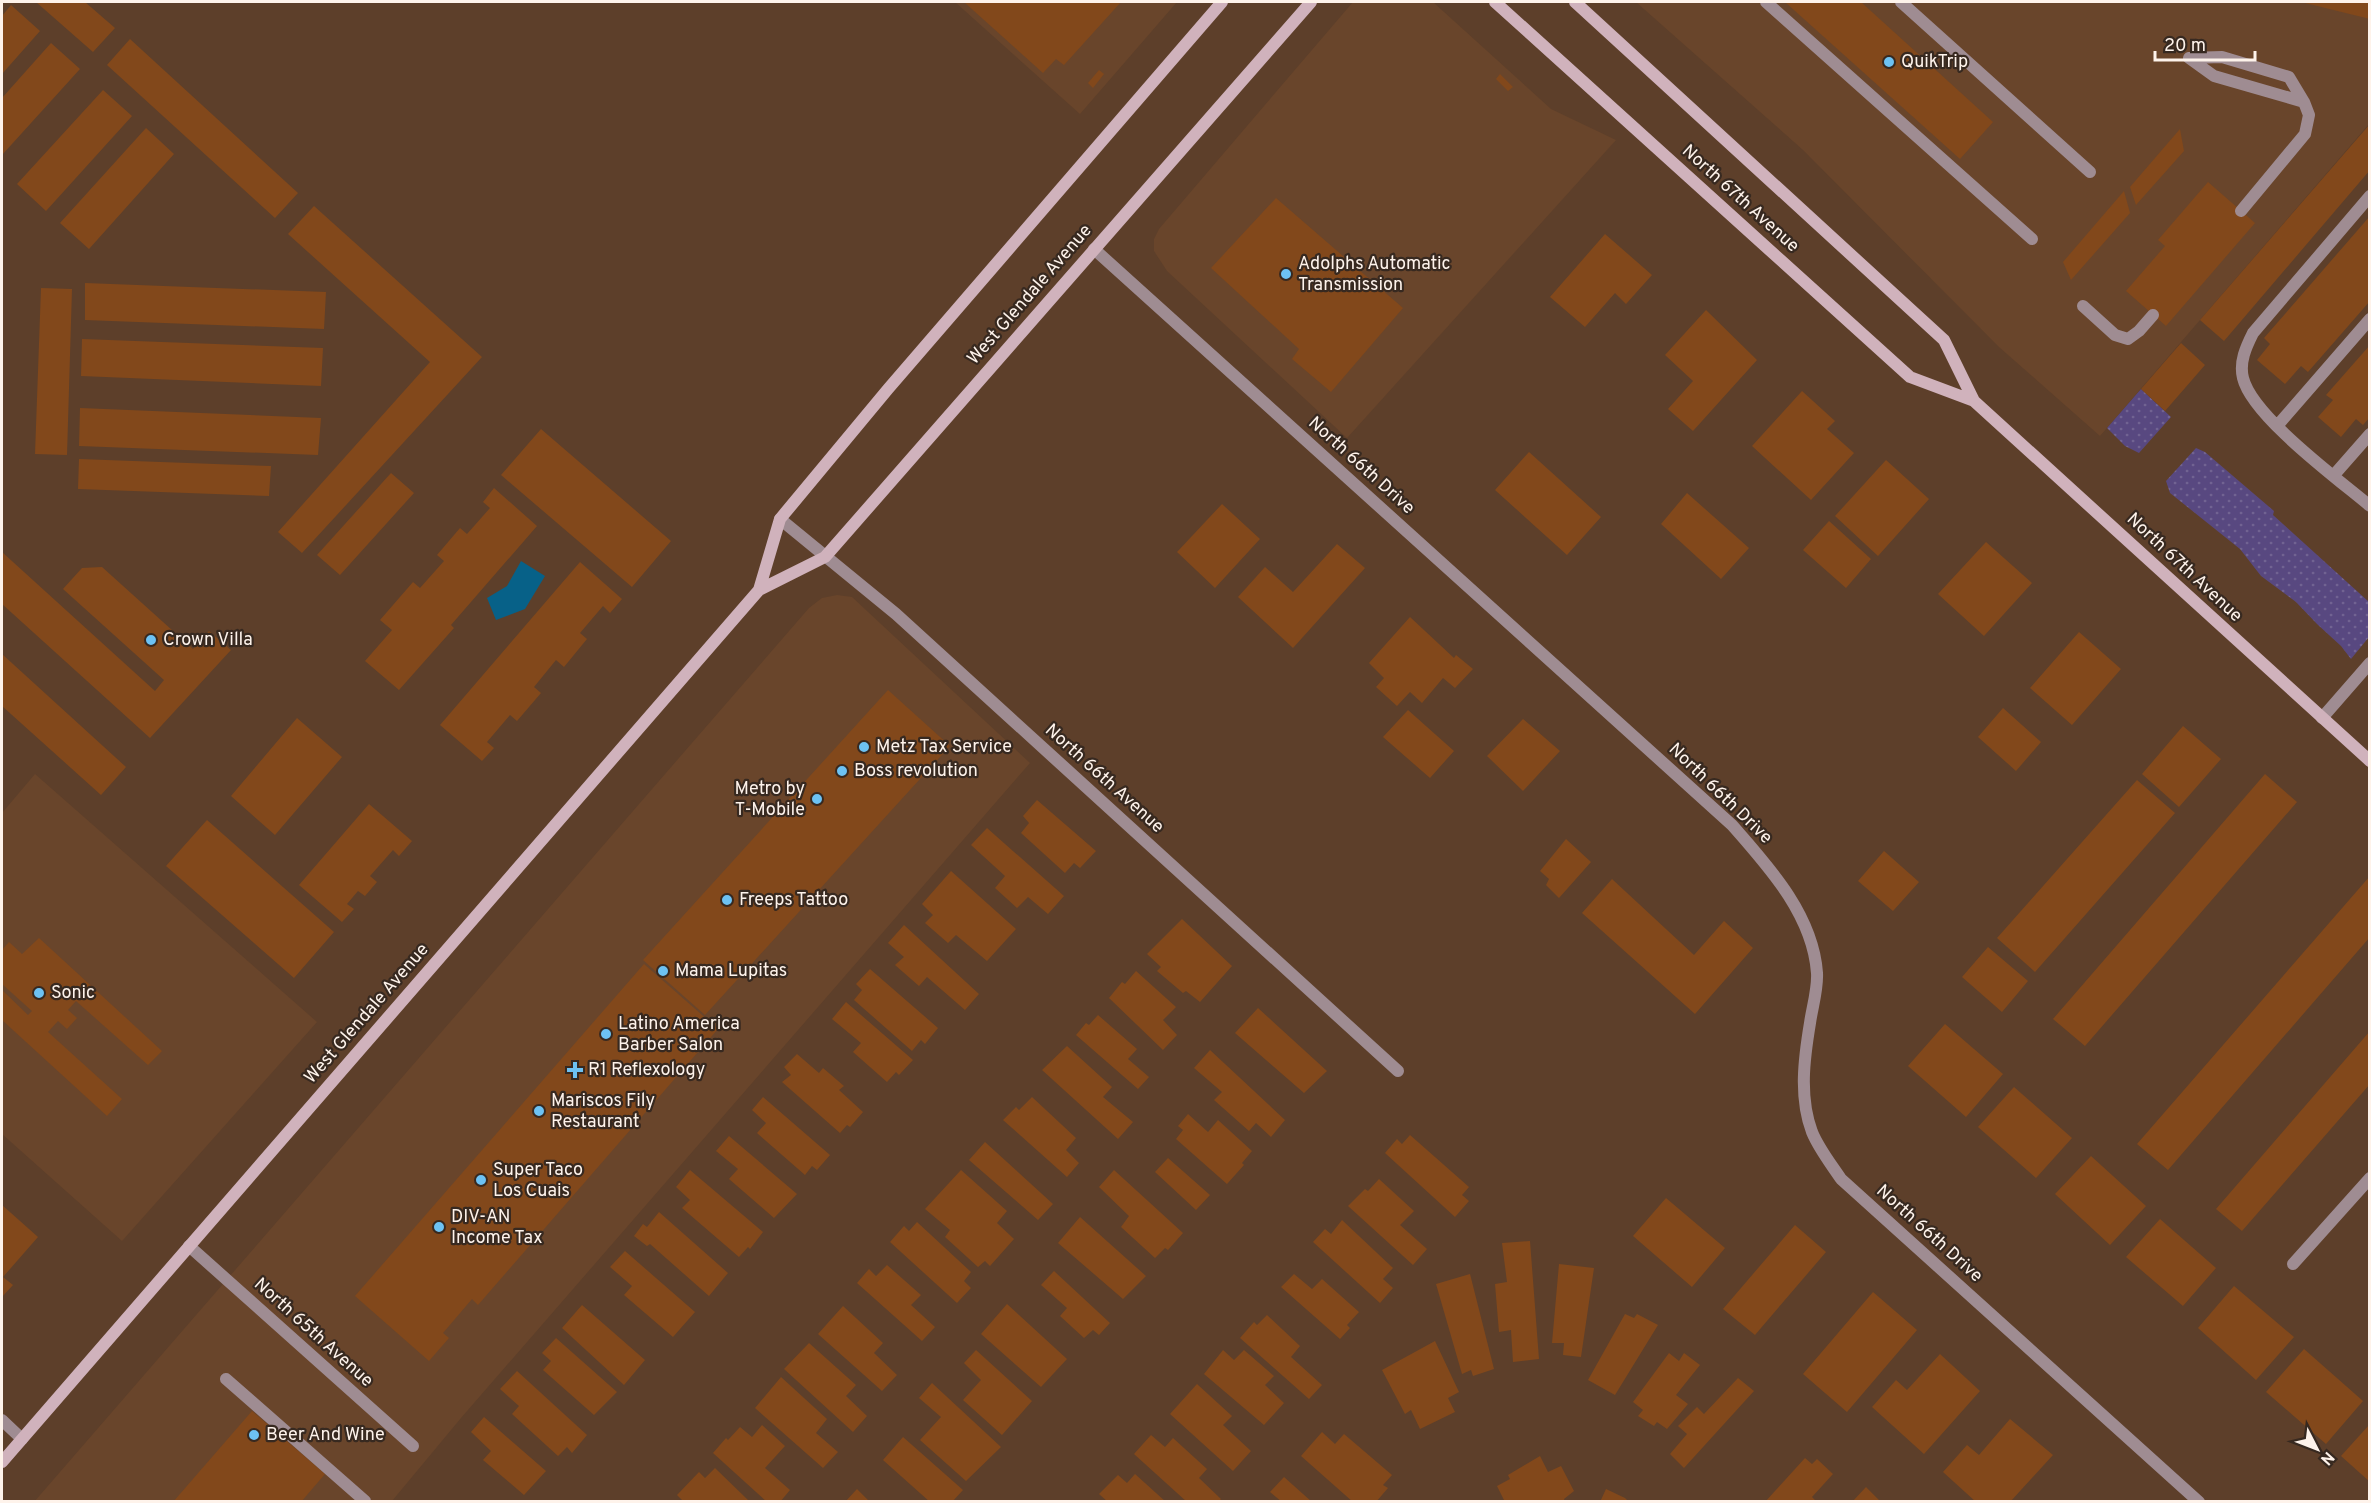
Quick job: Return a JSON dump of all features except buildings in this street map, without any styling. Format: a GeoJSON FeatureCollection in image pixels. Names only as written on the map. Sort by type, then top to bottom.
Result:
{"type":"FeatureCollection","features":[{"type":"Feature","properties":{"kind":"main road","name":"West Glendale Avenue"},"geometry":{"type":"LineString","coordinates":[[759,591],[780,519],[888,389],[1222,2]]}},
{"type":"Feature","properties":{"kind":"main road","name":"West Glendale Avenue"},"geometry":{"type":"LineString","coordinates":[[2,1462],[759,591],[825,556],[1311,2]]}},
{"type":"Feature","properties":{"kind":"main road","name":"North 67th Avenue"},"geometry":{"type":"LineString","coordinates":[[1495,2],[1910,377],[1974,401]]}},
{"type":"Feature","properties":{"kind":"main road","name":"North 67th Avenue"},"geometry":{"type":"LineString","coordinates":[[1575,2],[1944,340],[1974,401],[2370,761]]}},
{"type":"Feature","properties":{"kind":"street"},"geometry":{"type":"LineString","coordinates":[[1766,2],[2032,239]]}},
{"type":"Feature","properties":{"kind":"street"},"geometry":{"type":"LineString","coordinates":[[1901,2],[2090,172]]}},
{"type":"Feature","properties":{"kind":"street"},"geometry":{"type":"LineString","coordinates":[[2241,211],[2305,134],[2309,115],[2304,102],[2289,77],[2222,57],[2189,58],[2214,76],[2304,102]]}},
{"type":"Feature","properties":{"kind":"street"},"geometry":{"type":"LineString","coordinates":[[2370,196],[2253,333],[2244,350],[2242,376],[2259,408],[2370,506]]}},
{"type":"Feature","properties":{"kind":"street","name":"North 66th Drive"},"geometry":{"type":"LineString","coordinates":[[1094,249],[1732,825],[1776,874],[1804,926],[1817,974],[1803,1069],[1805,1098],[1812,1131],[1825,1156],[1841,1179],[2199,1502]]}},
{"type":"Feature","properties":{"kind":"street"},"geometry":{"type":"LineString","coordinates":[[2083,306],[2115,335],[2128,339],[2139,332],[2153,315]]}},
{"type":"Feature","properties":{"kind":"street"},"geometry":{"type":"LineString","coordinates":[[2277,426],[2370,319]]}},
{"type":"Feature","properties":{"kind":"street"},"geometry":{"type":"LineString","coordinates":[[2334,476],[2370,434]]}},
{"type":"Feature","properties":{"kind":"street","name":"North 66th Avenue"},"geometry":{"type":"LineString","coordinates":[[780,519],[896,614],[1398,1071]]}},
{"type":"Feature","properties":{"kind":"street"},"geometry":{"type":"LineString","coordinates":[[2322,718],[2370,663]]}},
{"type":"Feature","properties":{"kind":"street"},"geometry":{"type":"LineString","coordinates":[[2293,1264],[2370,1178]]}},
{"type":"Feature","properties":{"kind":"street","name":"North 65th Avenue"},"geometry":{"type":"LineString","coordinates":[[189,1246],[413,1446]]}},
{"type":"Feature","properties":{"kind":"street"},"geometry":{"type":"LineString","coordinates":[[226,1379],[365,1502]]}},
{"type":"Feature","properties":{"kind":"street"},"geometry":{"type":"LineString","coordinates":[[2,1420],[22,1438]]}},
{"type":"Feature","properties":{"kind":"shaded area"},"geometry":{"type":"Polygon","coordinates":[[[955,2],[1177,2],[1080,114],[955,2]]]}},
{"type":"Feature","properties":{"kind":"shaded area"},"geometry":{"type":"Polygon","coordinates":[[[1353,2],[1433,2],[1551,109],[1616,140],[1347,438],[1167,271],[1154,251],[1154,239],[1159,229],[1353,2]]]}},
{"type":"Feature","properties":{"kind":"shaded area"},"geometry":{"type":"Polygon","coordinates":[[[1636,2],[2369,2],[2369,124],[2100,436],[1999,347],[1803,150],[1636,2]]]}},
{"type":"Feature","properties":{"kind":"shaded area"},"geometry":{"type":"Polygon","coordinates":[[[2141,389],[2171,417],[2139,453],[2125,446],[2107,428],[2141,389]]]}},
{"type":"Feature","properties":{"kind":"shaded area"},"geometry":{"type":"Polygon","coordinates":[[[2196,448],[2205,452],[2274,511],[2273,515],[2369,602],[2369,637],[2351,659],[2341,646],[2296,602],[2261,576],[2240,549],[2170,493],[2166,481],[2196,448]]]}},
{"type":"Feature","properties":{"kind":"shaded area"},"geometry":{"type":"Polygon","coordinates":[[[837,595],[852,597],[1030,763],[461,1418],[392,1501],[34,1502],[809,608],[822,598],[837,595]]]}},
{"type":"Feature","properties":{"kind":"shaded area"},"geometry":{"type":"Polygon","coordinates":[[[35,774],[317,1022],[122,1241],[2,1134],[2,813],[35,774]]]}},
{"type":"Feature","properties":{"kind":"water"},"geometry":{"type":"Polygon","coordinates":[[[521,561],[545,576],[525,609],[496,620],[487,598],[507,586],[521,561]]]}},
{"type":"Feature","properties":{"kind":"place","name":"QuikTrip"},"geometry":{"type":"Point","coordinates":[1889,62]}},
{"type":"Feature","properties":{"kind":"place","name":"Adolphs Automatic Transmission"},"geometry":{"type":"Point","coordinates":[1286,274]}},
{"type":"Feature","properties":{"kind":"place","name":"Crown Villa"},"geometry":{"type":"Point","coordinates":[151,640]}},
{"type":"Feature","properties":{"kind":"place","name":"Metz Tax Service"},"geometry":{"type":"Point","coordinates":[864,747]}},
{"type":"Feature","properties":{"kind":"place","name":"Boss revolution"},"geometry":{"type":"Point","coordinates":[842,771]}},
{"type":"Feature","properties":{"kind":"place","name":"Metro by T-Mobile"},"geometry":{"type":"Point","coordinates":[817,799]}},
{"type":"Feature","properties":{"kind":"place","name":"Freeps Tattoo"},"geometry":{"type":"Point","coordinates":[727,900]}},
{"type":"Feature","properties":{"kind":"place","name":"Mama Lupitas"},"geometry":{"type":"Point","coordinates":[663,971]}},
{"type":"Feature","properties":{"kind":"place","name":"Sonic"},"geometry":{"type":"Point","coordinates":[39,993]}},
{"type":"Feature","properties":{"kind":"place","name":"Latino America Barber Salon"},"geometry":{"type":"Point","coordinates":[606,1034]}},
{"type":"Feature","properties":{"kind":"place","name":"R1 Reflexology"},"geometry":{"type":"Point","coordinates":[575,1070]}},
{"type":"Feature","properties":{"kind":"place","name":"Mariscos Fily Restaurant"},"geometry":{"type":"Point","coordinates":[539,1111]}},
{"type":"Feature","properties":{"kind":"place","name":"Super Taco Los Cuais"},"geometry":{"type":"Point","coordinates":[481,1180]}},
{"type":"Feature","properties":{"kind":"place","name":"DIV-AN Income Tax"},"geometry":{"type":"Point","coordinates":[439,1227]}},
{"type":"Feature","properties":{"kind":"place","name":"Beer And Wine"},"geometry":{"type":"Point","coordinates":[254,1435]}}]}
